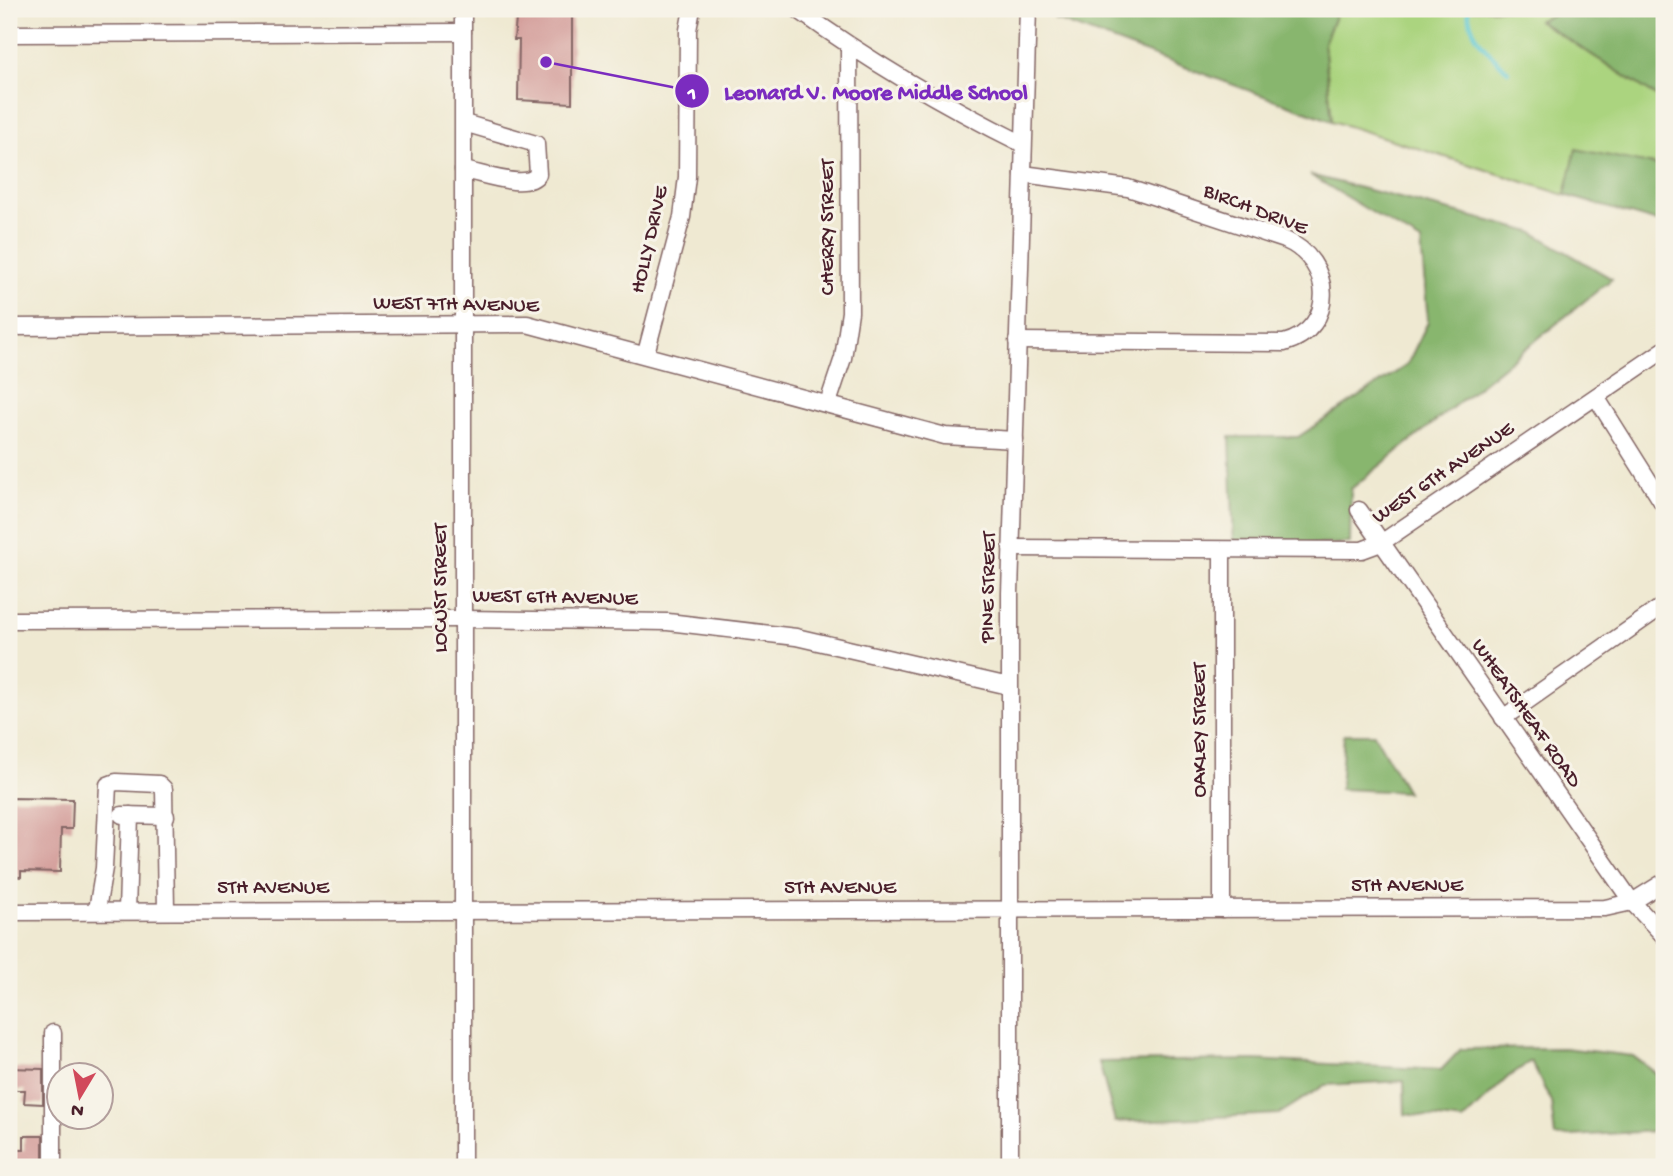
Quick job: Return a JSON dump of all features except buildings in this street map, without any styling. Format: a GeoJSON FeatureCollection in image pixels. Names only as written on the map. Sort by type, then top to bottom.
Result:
{"type":"FeatureCollection","features":[{"type":"Feature","properties":{"kind":"street","name":"LOCUST STREET"},"geometry":{"type":"LineString","coordinates":[[463,9],[463,1167]]}},
{"type":"Feature","properties":{"kind":"street","name":"HOLLY DRIVE"},"geometry":{"type":"LineString","coordinates":[[646,353],[682,217],[687,177],[688,30],[692,9]]}},
{"type":"Feature","properties":{"kind":"street"},"geometry":{"type":"LineString","coordinates":[[797,9],[849,47],[945,105],[1023,144]]}},
{"type":"Feature","properties":{"kind":"street","name":"PINE STREET"},"geometry":{"type":"LineString","coordinates":[[1010,1167],[1011,548],[1028,9]]}},
{"type":"Feature","properties":{"kind":"street"},"geometry":{"type":"LineString","coordinates":[[9,34],[463,32]]}},
{"type":"Feature","properties":{"kind":"street","name":"CHERRY STREET"},"geometry":{"type":"LineString","coordinates":[[828,403],[843,358],[850,312],[849,47]]}},
{"type":"Feature","properties":{"kind":"street"},"geometry":{"type":"LineString","coordinates":[[463,170],[502,180],[529,181],[538,174],[536,144],[464,123]]}},
{"type":"Feature","properties":{"kind":"street","name":"BIRCH DRIVE"},"geometry":{"type":"LineString","coordinates":[[1017,341],[1284,343],[1294,340],[1311,325],[1323,292],[1313,259],[1306,250],[1285,240],[1128,188],[1023,174]]}},
{"type":"Feature","properties":{"kind":"street","name":"WEST 7TH AVENUE"},"geometry":{"type":"LineString","coordinates":[[9,327],[537,325],[945,436],[1014,440]]}},
{"type":"Feature","properties":{"kind":"street","name":"WEST 6TH AVENUE"},"geometry":{"type":"LineString","coordinates":[[1011,548],[1362,551],[1381,543],[1664,349]]}},
{"type":"Feature","properties":{"kind":"street"},"geometry":{"type":"LineString","coordinates":[[1596,397],[1664,505]]}},
{"type":"Feature","properties":{"kind":"street","name":"WHEATSHEAF ROAD"},"geometry":{"type":"LineString","coordinates":[[1359,510],[1632,902],[1664,936]]}},
{"type":"Feature","properties":{"kind":"street","name":"OAKLEY STREET"},"geometry":{"type":"LineString","coordinates":[[1222,551],[1222,909]]}},
{"type":"Feature","properties":{"kind":"street"},"geometry":{"type":"LineString","coordinates":[[1503,718],[1664,605]]}},
{"type":"Feature","properties":{"kind":"street","name":"WEST 6TH AVENUE"},"geometry":{"type":"LineString","coordinates":[[9,620],[464,619],[668,622],[796,637],[1009,686]]}},
{"type":"Feature","properties":{"kind":"street"},"geometry":{"type":"LineString","coordinates":[[97,911],[104,868],[108,785],[116,782],[159,784],[164,789],[166,910]]}},
{"type":"Feature","properties":{"kind":"street"},"geometry":{"type":"LineString","coordinates":[[106,815],[166,816]]}},
{"type":"Feature","properties":{"kind":"street"},"geometry":{"type":"LineString","coordinates":[[127,911],[130,815]]}},
{"type":"Feature","properties":{"kind":"street","name":"5TH AVENUE"},"geometry":{"type":"LineString","coordinates":[[9,912],[1605,908],[1632,902],[1664,882]]}},
{"type":"Feature","properties":{"kind":"street"},"geometry":{"type":"LineString","coordinates":[[53,1033],[53,1167]]}},
{"type":"Feature","properties":{"kind":"green space"},"geometry":{"type":"Polygon","coordinates":[[[1145,9],[1338,9],[1324,43],[1332,121],[1054,19],[1122,22],[1145,9]]]}},
{"type":"Feature","properties":{"kind":"green space"},"geometry":{"type":"Polygon","coordinates":[[[1338,9],[1571,9],[1539,21],[1664,101],[1664,167],[1576,150],[1565,195],[1332,121],[1324,43],[1338,9]]]}},
{"type":"Feature","properties":{"kind":"green space"},"geometry":{"type":"Polygon","coordinates":[[[1571,9],[1649,9],[1664,18],[1664,101],[1538,20],[1571,9]]]}},
{"type":"Feature","properties":{"kind":"green space"},"geometry":{"type":"Polygon","coordinates":[[[1576,149],[1664,167],[1664,224],[1565,195],[1576,149]]]}},
{"type":"Feature","properties":{"kind":"green space"},"geometry":{"type":"Polygon","coordinates":[[[1310,175],[1532,232],[1612,279],[1351,489],[1350,543],[1234,549],[1230,437],[1298,437],[1407,365],[1428,322],[1421,242],[1310,175]]]}},
{"type":"Feature","properties":{"kind":"green space"},"geometry":{"type":"Polygon","coordinates":[[[1344,734],[1374,734],[1407,792],[1340,789],[1344,734]]]}},
{"type":"Feature","properties":{"kind":"green space"},"geometry":{"type":"Polygon","coordinates":[[[1564,1048],[1633,1056],[1657,1074],[1655,1131],[1555,1137],[1551,1102],[1531,1061],[1508,1077],[1463,1121],[1405,1114],[1404,1081],[1325,1085],[1279,1114],[1115,1122],[1099,1062],[1254,1060],[1441,1070],[1461,1049],[1564,1048]]]}},
{"type":"Feature","properties":{"kind":"waterway"},"geometry":{"type":"LineString","coordinates":[[1468,9],[1476,36],[1508,71]]}},
{"type":"Feature","properties":{"kind":"place","name":"Leonard V. Moore Middle School"},"geometry":{"type":"Point","coordinates":[546,62]}}]}
